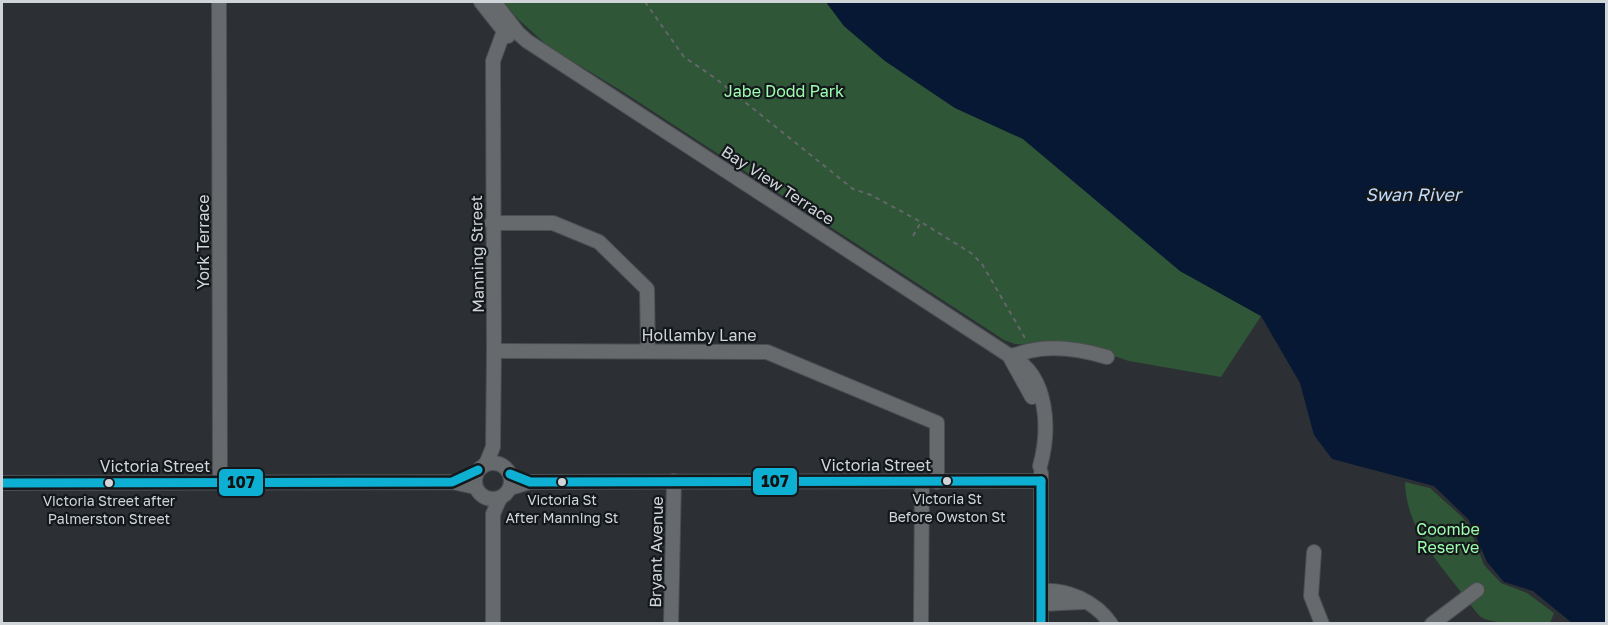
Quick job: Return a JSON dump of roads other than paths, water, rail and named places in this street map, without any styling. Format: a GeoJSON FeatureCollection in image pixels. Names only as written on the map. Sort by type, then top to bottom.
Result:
{"type":"FeatureCollection","features":[{"type":"Feature","properties":{"kind":"street","name":"York Terrace"},"geometry":{"type":"LineString","coordinates":[[219,2],[220,482]]}},
{"type":"Feature","properties":{"kind":"street","name":"Bay View Terrace"},"geometry":{"type":"LineString","coordinates":[[481,2],[509,29],[1010,357],[1043,405],[1046,423],[1045,449],[1040,466],[1041,624]]}},
{"type":"Feature","properties":{"kind":"street","name":"Bay View Terrace"},"geometry":{"type":"LineString","coordinates":[[495,2],[509,29]]}},
{"type":"Feature","properties":{"kind":"street","name":"Manning Street"},"geometry":{"type":"LineString","coordinates":[[506,481],[493,447],[493,61],[509,29]]}},
{"type":"Feature","properties":{"kind":"street"},"geometry":{"type":"LineString","coordinates":[[492,223],[553,223],[599,242],[647,289],[648,351]]}},
{"type":"Feature","properties":{"kind":"street"},"geometry":{"type":"LineString","coordinates":[[1010,357],[1029,351],[1049,349],[1087,351],[1107,357]]}},
{"type":"Feature","properties":{"kind":"street","name":"Hollamby Lane"},"geometry":{"type":"LineString","coordinates":[[494,351],[767,352],[938,423],[937,482]]}},
{"type":"Feature","properties":{"kind":"street","name":"Manning Street"},"geometry":{"type":"LineString","coordinates":[[482,467],[493,447]]}},
{"type":"Feature","properties":{"kind":"street"},"geometry":{"type":"LineString","coordinates":[[493,514],[479,492],[475,476],[482,467],[498,463],[506,481],[493,514],[493,624]]}},
{"type":"Feature","properties":{"kind":"street","name":"Victoria Street"},"geometry":{"type":"LineString","coordinates":[[452,482],[482,467]]}},
{"type":"Feature","properties":{"kind":"street","name":"Victoria Street"},"geometry":{"type":"LineString","coordinates":[[506,481],[1041,481]]}},
{"type":"Feature","properties":{"kind":"street"},"geometry":{"type":"LineString","coordinates":[[479,492],[488,499],[506,481]]}},
{"type":"Feature","properties":{"kind":"street","name":"Bryant Avenue"},"geometry":{"type":"LineString","coordinates":[[671,624],[674,481]]}},
{"type":"Feature","properties":{"kind":"street","name":"Victoria Street"},"geometry":{"type":"LineString","coordinates":[[2,483],[452,482],[479,492]]}},
{"type":"Feature","properties":{"kind":"street"},"geometry":{"type":"LineString","coordinates":[[921,624],[922,482]]}},
{"type":"Feature","properties":{"kind":"street"},"geometry":{"type":"LineString","coordinates":[[1314,552],[1311,596],[1322,624]]}},
{"type":"Feature","properties":{"kind":"street"},"geometry":{"type":"LineString","coordinates":[[1432,624],[1477,590]]}},
{"type":"Feature","properties":{"kind":"street"},"geometry":{"type":"LineString","coordinates":[[1041,597],[1066,592],[1105,615],[1111,624]]}},
{"type":"Feature","properties":{"kind":"water","name":"Swan River"},"geometry":{"type":"Polygon","coordinates":[[[826,2],[1606,2],[1606,623],[1572,623],[1533,591],[1504,582],[1487,562],[1469,520],[1434,486],[1332,459],[1314,435],[1300,383],[1261,316],[1180,271],[1023,139],[955,108],[885,61],[844,26],[826,2]]]}},
{"type":"Feature","properties":{"kind":"place","name":"Victoria St Before Owston St"},"geometry":{"type":"Point","coordinates":[947,481]}},
{"type":"Feature","properties":{"kind":"place","name":"Victoria St After Manning St"},"geometry":{"type":"Point","coordinates":[562,482]}},
{"type":"Feature","properties":{"kind":"place","name":"Victoria Street after Palmerston Street"},"geometry":{"type":"Point","coordinates":[109,483]}},
{"type":"Feature","properties":{"kind":"park label","name":"Jabe Dodd Park"},"geometry":{"type":"Point","coordinates":[784,91]}},
{"type":"Feature","properties":{"kind":"park label","name":"Coombe Reserve"},"geometry":{"type":"Point","coordinates":[1448,538]}}]}
